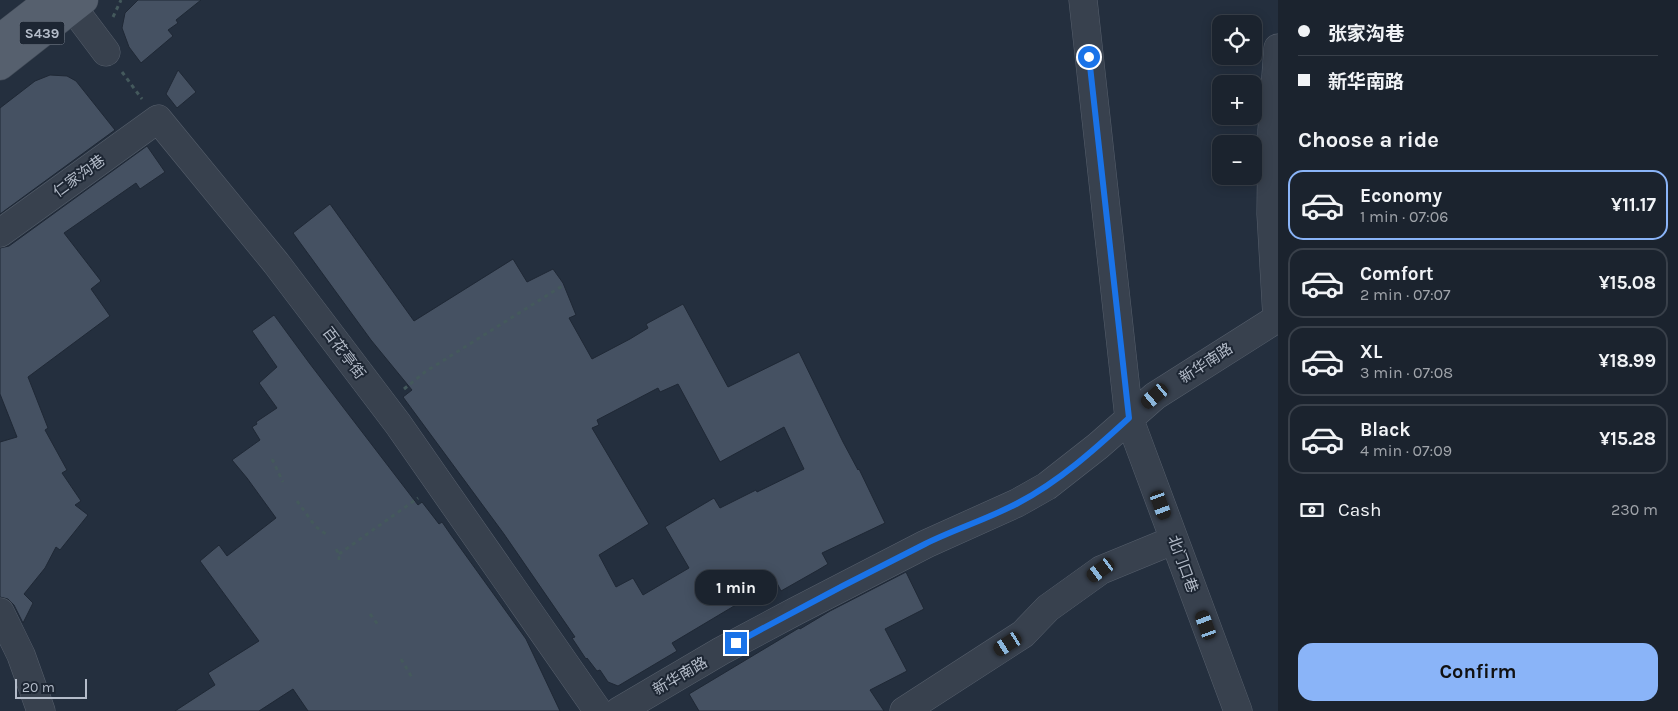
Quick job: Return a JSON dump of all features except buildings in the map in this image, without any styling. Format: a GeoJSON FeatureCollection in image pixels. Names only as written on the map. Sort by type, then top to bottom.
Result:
{"type":"FeatureCollection","features":[{"type":"Feature","properties":{"kind":"main road","name":"S439"},"geometry":{"type":"LineString","coordinates":[[0,38],[69,3]]}},
{"type":"Feature","properties":{"kind":"main road","name":"S439"},"geometry":{"type":"LineString","coordinates":[[0,66],[69,3]]}},
{"type":"Feature","properties":{"kind":"street","name":"北门口巷"},"geometry":{"type":"LineString","coordinates":[[1083,0],[1129,418],[1238,711]]}},
{"type":"Feature","properties":{"kind":"street"},"geometry":{"type":"LineString","coordinates":[[69,3],[106,52]]}},
{"type":"Feature","properties":{"kind":"street"},"geometry":{"type":"LineString","coordinates":[[1278,48],[1272,130],[1271,214],[1278,318]]}},
{"type":"Feature","properties":{"kind":"street","name":"仁家沟巷"},"geometry":{"type":"LineString","coordinates":[[0,232],[158,119]]}},
{"type":"Feature","properties":{"kind":"street","name":"百花亭街"},"geometry":{"type":"LineString","coordinates":[[158,119],[276,263],[398,424],[598,711]]}},
{"type":"Feature","properties":{"kind":"street","name":"新华南路"},"geometry":{"type":"LineString","coordinates":[[619,711],[722,651],[822,598],[926,544],[1018,503],[1047,486],[1098,446],[1155,396],[1278,318]]}},
{"type":"Feature","properties":{"kind":"street"},"geometry":{"type":"LineString","coordinates":[[904,711],[1023,634],[1048,608],[1101,570],[1174,540]]}},
{"type":"Feature","properties":{"kind":"street"},"geometry":{"type":"LineString","coordinates":[[0,612],[22,655],[41,711]]}},
{"type":"Feature","properties":{"kind":"path"},"geometry":{"type":"LineString","coordinates":[[106,52],[158,119]]}},
{"type":"Feature","properties":{"kind":"path"},"geometry":{"type":"LineString","coordinates":[[406,388],[425,372],[562,286]]}},
{"type":"Feature","properties":{"kind":"path"},"geometry":{"type":"LineString","coordinates":[[272,460],[283,482]]}},
{"type":"Feature","properties":{"kind":"path"},"geometry":{"type":"LineString","coordinates":[[339,554],[438,483]]}},
{"type":"Feature","properties":{"kind":"path"},"geometry":{"type":"LineString","coordinates":[[297,501],[315,526],[327,535]]}},
{"type":"Feature","properties":{"kind":"path"},"geometry":{"type":"LineString","coordinates":[[336,549],[339,554],[339,560]]}},
{"type":"Feature","properties":{"kind":"path"},"geometry":{"type":"LineString","coordinates":[[370,614],[379,626]]}},
{"type":"Feature","properties":{"kind":"path"},"geometry":{"type":"LineString","coordinates":[[401,659],[413,679]]}},
{"type":"Feature","properties":{"kind":"route"},"geometry":{"type":"LineString","coordinates":[[736,643],[926,544],[1018,503],[1068,471],[1129,418],[1089,57]]}}]}
